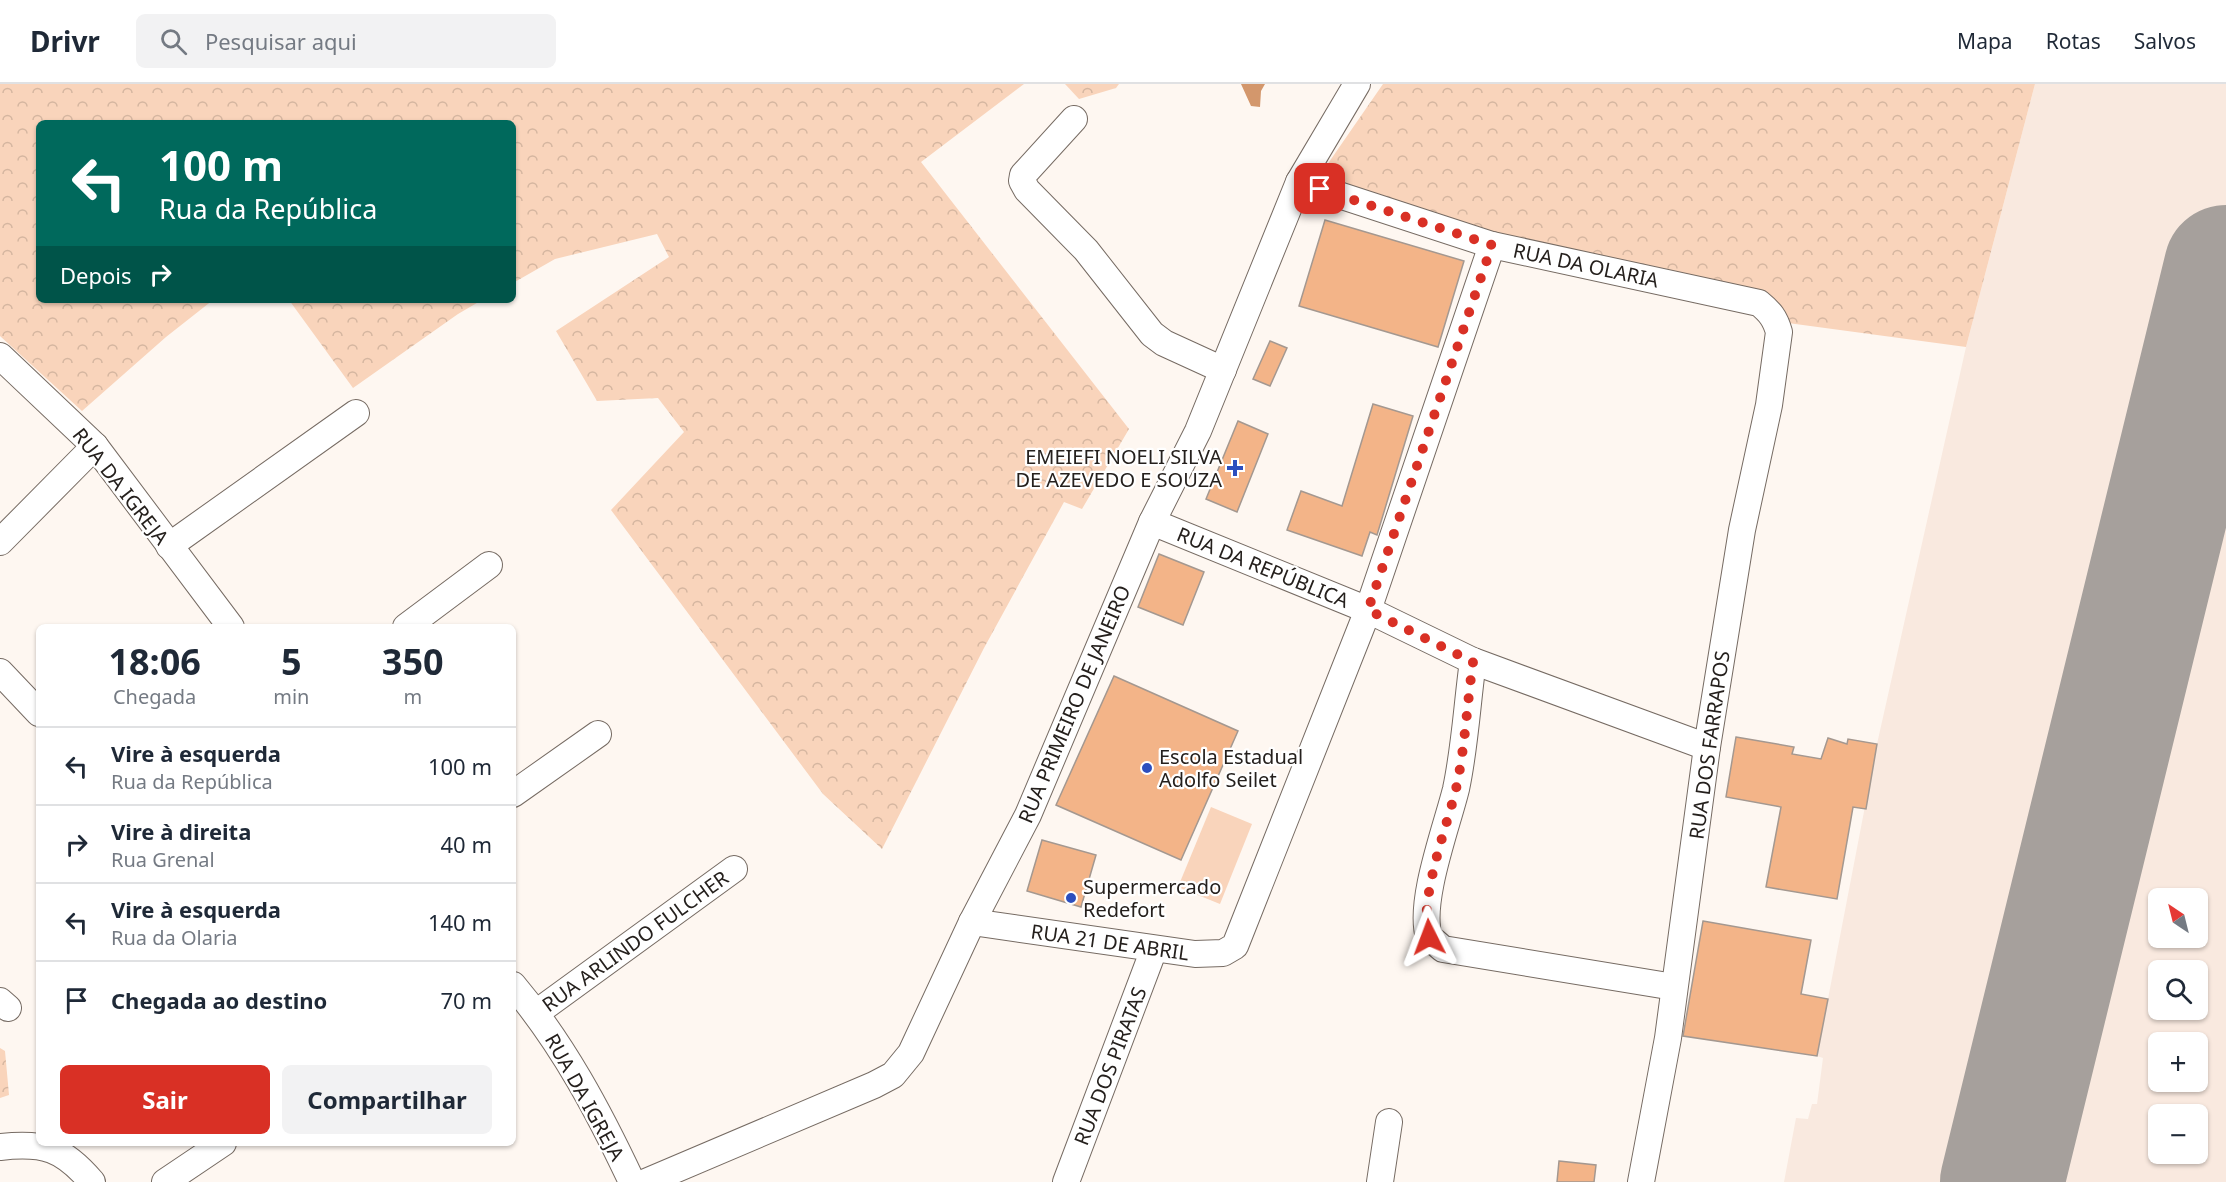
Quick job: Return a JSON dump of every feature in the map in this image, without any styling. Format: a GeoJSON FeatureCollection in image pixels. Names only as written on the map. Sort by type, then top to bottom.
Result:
{"type":"FeatureCollection","features":[{"type":"Feature","properties":{"kind":"street","name":"RUA PRIMEIRO DE JANEIRO"},"geometry":{"type":"LineString","coordinates":[[646,1182],[893,1075],[911,1053],[972,922],[1028,815],[1152,522],[1198,431],[1299,182],[1358,84]]}},
{"type":"Feature","properties":{"kind":"street"},"geometry":{"type":"LineString","coordinates":[[1074,118],[1023,175],[1027,190],[1086,250],[1152,334],[1164,344],[1223,370]]}},
{"type":"Feature","properties":{"kind":"street","name":"RUA DA OLARIA"},"geometry":{"type":"LineString","coordinates":[[1299,182],[1492,245],[1740,298],[1759,303],[1770,311]]}},
{"type":"Feature","properties":{"kind":"street"},"geometry":{"type":"LineString","coordinates":[[1368,610],[1492,245]]}},
{"type":"Feature","properties":{"kind":"street","name":"RUA DOS FARRAPOS"},"geometry":{"type":"LineString","coordinates":[[1641,1182],[1674,987],[1707,747],[1742,530],[1769,405],[1779,332],[1770,311]]}},
{"type":"Feature","properties":{"kind":"street","name":"RUA DA IGREJA"},"geometry":{"type":"LineString","coordinates":[[0,356],[95,446],[229,624]]}},
{"type":"Feature","properties":{"kind":"street"},"geometry":{"type":"LineString","coordinates":[[169,546],[356,413]]}},
{"type":"Feature","properties":{"kind":"street"},"geometry":{"type":"LineString","coordinates":[[0,542],[95,446]]}},
{"type":"Feature","properties":{"kind":"street","name":"RUA DA REPÚBLICA"},"geometry":{"type":"LineString","coordinates":[[1152,522],[1368,610],[1473,662],[1707,747]]}},
{"type":"Feature","properties":{"kind":"street"},"geometry":{"type":"LineString","coordinates":[[410,624],[489,565]]}},
{"type":"Feature","properties":{"kind":"street","name":"RUA 21 DE ABRIL"},"geometry":{"type":"LineString","coordinates":[[972,922],[1154,949],[1223,953],[1233,948],[1240,936],[1368,610]]}},
{"type":"Feature","properties":{"kind":"street"},"geometry":{"type":"LineString","coordinates":[[1473,662],[1456,788],[1440,848],[1427,912],[1429,937],[1443,949],[1674,987]]}},
{"type":"Feature","properties":{"kind":"street"},"geometry":{"type":"LineString","coordinates":[[0,672],[36,710]]}},
{"type":"Feature","properties":{"kind":"street"},"geometry":{"type":"LineString","coordinates":[[516,792],[598,734]]}},
{"type":"Feature","properties":{"kind":"street","name":"RUA ARLINDO FULCHER"},"geometry":{"type":"LineString","coordinates":[[536,1012],[734,869]]}},
{"type":"Feature","properties":{"kind":"street","name":"RUA DOS PIRATAS"},"geometry":{"type":"LineString","coordinates":[[1066,1182],[1154,949]]}},
{"type":"Feature","properties":{"kind":"street","name":"RUA DA IGREJA"},"geometry":{"type":"LineString","coordinates":[[516,989],[536,1012],[574,1069],[604,1123],[632,1182]]}},
{"type":"Feature","properties":{"kind":"street"},"geometry":{"type":"LineString","coordinates":[[1380,1182],[1389,1122]]}},
{"type":"Feature","properties":{"kind":"street"},"geometry":{"type":"LineString","coordinates":[[0,1147],[27,1144],[36,1146]]}},
{"type":"Feature","properties":{"kind":"street"},"geometry":{"type":"LineString","coordinates":[[38,1146],[54,1149],[66,1155],[93,1182]]}},
{"type":"Feature","properties":{"kind":"street"},"geometry":{"type":"LineString","coordinates":[[165,1182],[219,1146]]}},
{"type":"Feature","properties":{"kind":"shaded area"},"geometry":{"type":"Polygon","coordinates":[[[1241,84],[1265,84],[1261,91],[1260,107],[1251,106],[1241,84]]]}},
{"type":"Feature","properties":{"kind":"shaded area"},"geometry":{"type":"Polygon","coordinates":[[[2035,84],[2226,84],[2226,1182],[1784,1182],[1796,1118],[1808,1119],[1812,1104],[1817,1104],[1823,1058],[1817,1056],[1877,744],[1966,347],[2035,84]]]}},
{"type":"Feature","properties":{"kind":"green space"},"geometry":{"type":"Polygon","coordinates":[[[0,84],[1024,84],[921,162],[1129,429],[1082,509],[1064,502],[984,648],[882,849],[823,794],[611,510],[684,432],[658,398],[597,401],[556,331],[669,257],[657,234],[555,259],[516,281],[516,120],[36,120],[36,303],[209,303],[166,337],[82,411],[0,336],[0,84]]]}},
{"type":"Feature","properties":{"kind":"green space"},"geometry":{"type":"Polygon","coordinates":[[[1065,84],[1119,84],[1116,88],[1079,99],[1065,84]]]}},
{"type":"Feature","properties":{"kind":"green space"},"geometry":{"type":"Polygon","coordinates":[[[1383,84],[2035,84],[1966,347],[1788,323],[1759,294],[1498,233],[1318,178],[1383,84]]]}},
{"type":"Feature","properties":{"kind":"green space"},"geometry":{"type":"Polygon","coordinates":[[[291,303],[477,303],[458,314],[353,388],[291,303]]]}},
{"type":"Feature","properties":{"kind":"green space"},"geometry":{"type":"Polygon","coordinates":[[[1211,807],[1252,824],[1220,904],[1178,887],[1211,807]]]}},
{"type":"Feature","properties":{"kind":"green space"},"geometry":{"type":"Polygon","coordinates":[[[0,1048],[5,1051],[9,1095],[0,1098],[0,1048]]]}},
{"type":"Feature","properties":{"kind":"building"},"geometry":{"type":"Polygon","coordinates":[[[1325,220],[1464,261],[1438,347],[1299,306],[1325,220]]]}},
{"type":"Feature","properties":{"kind":"building"},"geometry":{"type":"Polygon","coordinates":[[[1270,341],[1287,348],[1270,386],[1253,379],[1270,341]]]}},
{"type":"Feature","properties":{"kind":"building"},"geometry":{"type":"Polygon","coordinates":[[[1373,404],[1413,416],[1377,535],[1370,532],[1362,556],[1287,530],[1301,491],[1342,506],[1373,404]]]}},
{"type":"Feature","properties":{"kind":"building"},"geometry":{"type":"Polygon","coordinates":[[[1238,421],[1268,434],[1237,512],[1206,499],[1238,421]]]}},
{"type":"Feature","properties":{"kind":"building"},"geometry":{"type":"Polygon","coordinates":[[[1159,554],[1204,572],[1183,625],[1138,607],[1159,554]]]}},
{"type":"Feature","properties":{"kind":"building","name":"Escola Estadual Adolfo Seilet"},"geometry":{"type":"Polygon","coordinates":[[[1114,676],[1238,731],[1181,860],[1056,805],[1114,676]]]}},
{"type":"Feature","properties":{"kind":"building"},"geometry":{"type":"Polygon","coordinates":[[[1736,737],[1794,747],[1792,754],[1821,759],[1828,738],[1847,744],[1848,739],[1877,744],[1866,809],[1853,807],[1837,899],[1766,887],[1781,807],[1726,797],[1736,737]]]}},
{"type":"Feature","properties":{"kind":"building"},"geometry":{"type":"Polygon","coordinates":[[[1042,840],[1096,855],[1081,907],[1027,891],[1042,840]]]}},
{"type":"Feature","properties":{"kind":"building"},"geometry":{"type":"Polygon","coordinates":[[[1703,921],[1811,940],[1801,994],[1828,999],[1817,1056],[1683,1036],[1703,921]]]}},
{"type":"Feature","properties":{"kind":"building"},"geometry":{"type":"Polygon","coordinates":[[[1559,1161],[1596,1165],[1594,1182],[1557,1182],[1559,1161]]]}},
{"type":"Feature","properties":{"kind":"runway"},"geometry":{"type":"LineString","coordinates":[[2002,1182],[2226,267]]}},
{"type":"Feature","properties":{"kind":"place","name":"EMEIEFI NOELI SILVA DE AZEVEDO E SOUZA"},"geometry":{"type":"Point","coordinates":[1235,468]}},
{"type":"Feature","properties":{"kind":"place","name":"Escola Estadual Adolfo Seilet"},"geometry":{"type":"Point","coordinates":[1147,768]}},
{"type":"Feature","properties":{"kind":"place","name":"Supermercado Redefort"},"geometry":{"type":"Point","coordinates":[1071,898]}},
{"type":"Feature","properties":{"kind":"route"},"geometry":{"type":"LineString","coordinates":[[1320,189],[1492,245],[1368,610],[1473,662],[1456,788],[1440,848],[1427,912],[1426,926],[1429,937]]}}]}
